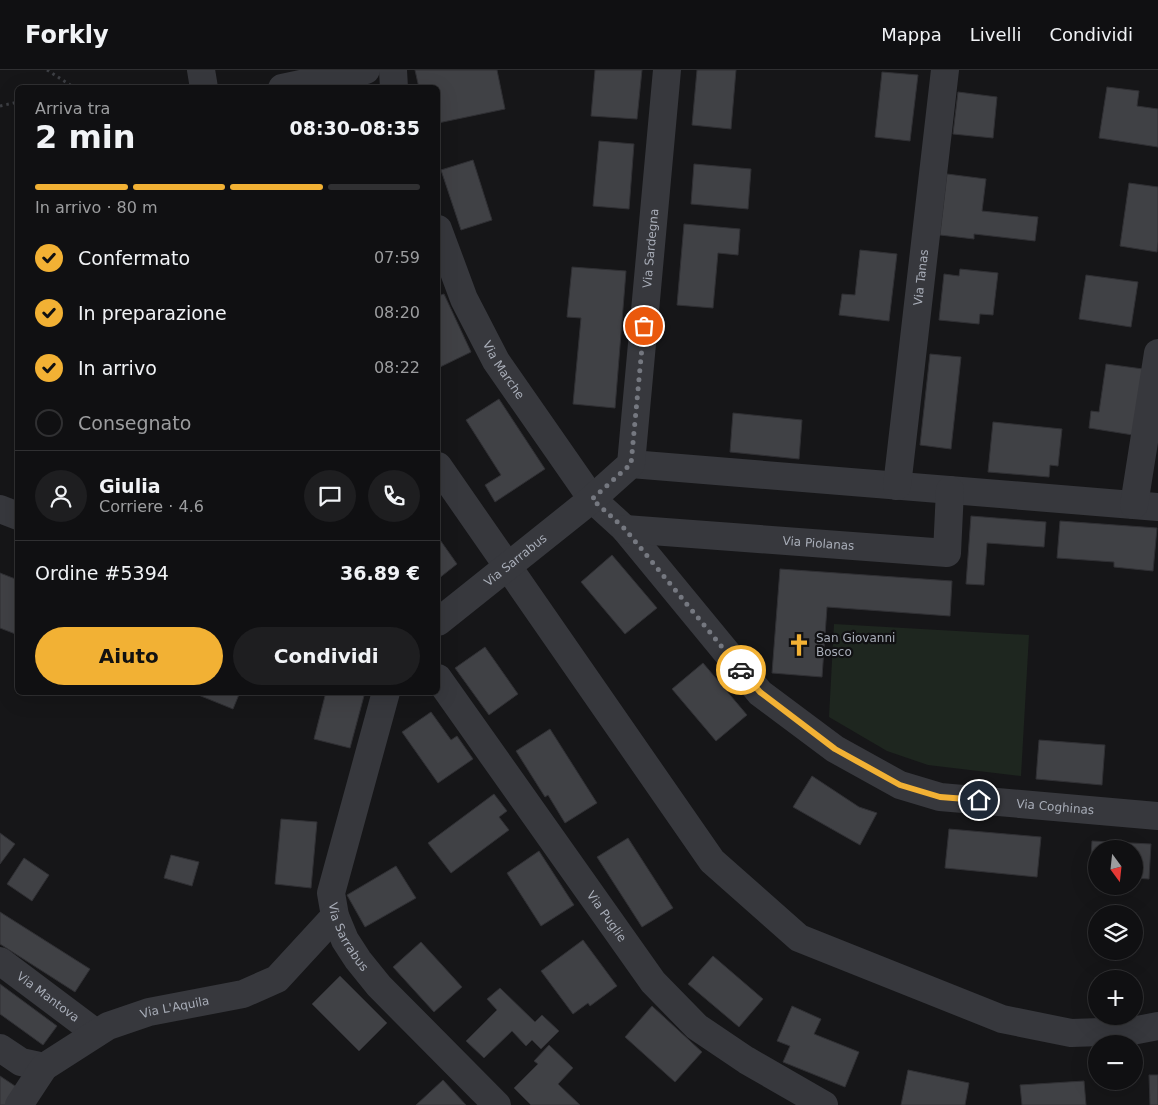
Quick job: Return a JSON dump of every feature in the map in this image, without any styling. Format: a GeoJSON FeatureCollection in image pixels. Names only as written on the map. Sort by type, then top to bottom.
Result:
{"type":"FeatureCollection","features":[{"type":"Feature","properties":{"kind":"street"},"geometry":{"type":"LineString","coordinates":[[201,70],[204,85]]}},
{"type":"Feature","properties":{"kind":"street"},"geometry":{"type":"LineString","coordinates":[[296,85],[366,70]]}},
{"type":"Feature","properties":{"kind":"street"},"geometry":{"type":"LineString","coordinates":[[392,70],[394,85]]}},
{"type":"Feature","properties":{"kind":"street","name":"Via Sardegna"},"geometry":{"type":"LineString","coordinates":[[631,464],[667,70]]}},
{"type":"Feature","properties":{"kind":"street","name":"Via Tanas"},"geometry":{"type":"LineString","coordinates":[[898,486],[945,70]]}},
{"type":"Feature","properties":{"kind":"street","name":"Via Marche"},"geometry":{"type":"LineString","coordinates":[[440,234],[464,298],[496,361],[592,499]]}},
{"type":"Feature","properties":{"kind":"street"},"geometry":{"type":"LineString","coordinates":[[592,499],[631,464],[1146,506],[1158,353]]}},
{"type":"Feature","properties":{"kind":"street"},"geometry":{"type":"LineString","coordinates":[[440,469],[712,861],[799,938],[1002,1019],[1071,1033],[1132,1031],[1158,1026]]}},
{"type":"Feature","properties":{"kind":"street","name":"Via Piolanas"},"geometry":{"type":"LineString","coordinates":[[625,529],[947,553],[950,490]]}},
{"type":"Feature","properties":{"kind":"street","name":"Via Coghinas"},"geometry":{"type":"LineString","coordinates":[[592,499],[625,529],[760,692],[843,754],[900,785],[940,797],[1158,816]]}},
{"type":"Feature","properties":{"kind":"street","name":"Via Sarrabus"},"geometry":{"type":"LineString","coordinates":[[440,620],[592,499]]}},
{"type":"Feature","properties":{"kind":"street"},"geometry":{"type":"LineString","coordinates":[[0,509],[15,515]]}},
{"type":"Feature","properties":{"kind":"street","name":"Via Puglie"},"geometry":{"type":"LineString","coordinates":[[440,681],[653,982],[697,1027],[746,1060],[824,1105]]}},
{"type":"Feature","properties":{"kind":"street","name":"Via Sarrabus"},"geometry":{"type":"LineString","coordinates":[[385,695],[331,893],[335,916],[345,940],[358,960],[380,986],[497,1105]]}},
{"type":"Feature","properties":{"kind":"street","name":"Via L'Aquila"},"geometry":{"type":"LineString","coordinates":[[19,1105],[44,1067],[108,1026],[149,1012],[243,994],[277,979],[335,916]]}},
{"type":"Feature","properties":{"kind":"street","name":"Via Mantova"},"geometry":{"type":"LineString","coordinates":[[0,961],[96,1034]]}},
{"type":"Feature","properties":{"kind":"street"},"geometry":{"type":"LineString","coordinates":[[0,1048],[21,1062],[44,1067]]}},
{"type":"Feature","properties":{"kind":"path"},"geometry":{"type":"LineString","coordinates":[[47,70],[71,85]]}},
{"type":"Feature","properties":{"kind":"path"},"geometry":{"type":"LineString","coordinates":[[0,106],[15,103]]}},
{"type":"Feature","properties":{"kind":"shaded area"},"geometry":{"type":"Polygon","coordinates":[[[834,624],[1029,635],[1021,776],[928,765],[887,751],[829,717],[834,624]]]}},
{"type":"Feature","properties":{"kind":"building"},"geometry":{"type":"Polygon","coordinates":[[[415,70],[497,70],[505,109],[440,123],[440,85],[418,85],[415,70]]]}},
{"type":"Feature","properties":{"kind":"building"},"geometry":{"type":"Polygon","coordinates":[[[595,70],[642,70],[637,119],[591,116],[595,70]]]}},
{"type":"Feature","properties":{"kind":"building"},"geometry":{"type":"Polygon","coordinates":[[[697,70],[736,70],[731,129],[692,125],[697,70]]]}},
{"type":"Feature","properties":{"kind":"building"},"geometry":{"type":"Polygon","coordinates":[[[882,72],[918,75],[910,141],[875,137],[882,72]]]}},
{"type":"Feature","properties":{"kind":"building"},"geometry":{"type":"Polygon","coordinates":[[[1107,87],[1139,91],[1137,106],[1158,109],[1158,147],[1099,138],[1107,87]]]}},
{"type":"Feature","properties":{"kind":"building"},"geometry":{"type":"Polygon","coordinates":[[[958,92],[997,97],[993,138],[953,134],[958,92]]]}},
{"type":"Feature","properties":{"kind":"building"},"geometry":{"type":"Polygon","coordinates":[[[599,141],[634,144],[629,209],[593,206],[599,141]]]}},
{"type":"Feature","properties":{"kind":"building"},"geometry":{"type":"Polygon","coordinates":[[[473,160],[492,220],[461,230],[441,170],[473,160]]]}},
{"type":"Feature","properties":{"kind":"building"},"geometry":{"type":"Polygon","coordinates":[[[694,164],[751,169],[748,209],[691,204],[694,164]]]}},
{"type":"Feature","properties":{"kind":"building"},"geometry":{"type":"Polygon","coordinates":[[[947,174],[986,179],[982,211],[1038,217],[1035,241],[974,234],[974,239],[940,235],[947,174]]]}},
{"type":"Feature","properties":{"kind":"building"},"geometry":{"type":"Polygon","coordinates":[[[1129,183],[1158,187],[1157,252],[1120,246],[1129,183]]]}},
{"type":"Feature","properties":{"kind":"building"},"geometry":{"type":"Polygon","coordinates":[[[684,224],[740,229],[738,255],[718,253],[713,308],[677,305],[684,224]]]}},
{"type":"Feature","properties":{"kind":"building"},"geometry":{"type":"Polygon","coordinates":[[[860,250],[897,254],[889,321],[839,315],[842,294],[855,295],[860,250]]]}},
{"type":"Feature","properties":{"kind":"building"},"geometry":{"type":"Polygon","coordinates":[[[572,267],[626,271],[615,408],[573,404],[581,318],[567,317],[572,267]]]}},
{"type":"Feature","properties":{"kind":"building"},"geometry":{"type":"Polygon","coordinates":[[[960,269],[998,273],[993,315],[980,314],[979,324],[939,320],[944,274],[959,276],[960,269]]]}},
{"type":"Feature","properties":{"kind":"building"},"geometry":{"type":"Polygon","coordinates":[[[1086,275],[1138,282],[1131,327],[1079,319],[1086,275]]]}},
{"type":"Feature","properties":{"kind":"building"},"geometry":{"type":"Polygon","coordinates":[[[444,294],[471,352],[440,367],[440,295],[444,294]]]}},
{"type":"Feature","properties":{"kind":"building"},"geometry":{"type":"Polygon","coordinates":[[[930,354],[961,357],[951,449],[920,445],[930,354]]]}},
{"type":"Feature","properties":{"kind":"building"},"geometry":{"type":"Polygon","coordinates":[[[1106,364],[1143,369],[1133,435],[1089,428],[1091,411],[1099,412],[1106,364]]]}},
{"type":"Feature","properties":{"kind":"building"},"geometry":{"type":"Polygon","coordinates":[[[499,399],[545,469],[495,502],[485,485],[501,475],[466,420],[499,399]]]}},
{"type":"Feature","properties":{"kind":"building"},"geometry":{"type":"Polygon","coordinates":[[[733,413],[802,420],[799,459],[730,452],[733,413]]]}},
{"type":"Feature","properties":{"kind":"building"},"geometry":{"type":"Polygon","coordinates":[[[993,422],[1062,429],[1058,466],[1050,465],[1049,477],[988,472],[993,422]]]}},
{"type":"Feature","properties":{"kind":"building"},"geometry":{"type":"Polygon","coordinates":[[[971,516],[1046,522],[1044,547],[987,543],[984,585],[966,584],[971,516]]]}},
{"type":"Feature","properties":{"kind":"building"},"geometry":{"type":"Polygon","coordinates":[[[1060,521],[1157,528],[1153,571],[1114,567],[1114,562],[1057,558],[1060,521]]]}},
{"type":"Feature","properties":{"kind":"building"},"geometry":{"type":"Polygon","coordinates":[[[440,540],[457,564],[440,577],[440,540]]]}},
{"type":"Feature","properties":{"kind":"building"},"geometry":{"type":"Polygon","coordinates":[[[612,555],[657,608],[625,634],[581,582],[612,555]]]}},
{"type":"Feature","properties":{"kind":"building","name":"San Giovanni Bosco"},"geometry":{"type":"Polygon","coordinates":[[[780,569],[952,581],[950,616],[827,607],[822,677],[772,673],[780,569]]]}},
{"type":"Feature","properties":{"kind":"building"},"geometry":{"type":"Polygon","coordinates":[[[0,573],[15,579],[15,634],[0,628],[0,573]]]}},
{"type":"Feature","properties":{"kind":"building"},"geometry":{"type":"Polygon","coordinates":[[[485,647],[518,694],[489,715],[455,668],[485,647]]]}},
{"type":"Feature","properties":{"kind":"building"},"geometry":{"type":"Polygon","coordinates":[[[703,663],[747,715],[716,741],[672,689],[703,663]]]}},
{"type":"Feature","properties":{"kind":"building"},"geometry":{"type":"Polygon","coordinates":[[[198,695],[239,695],[233,709],[198,695]]]}},
{"type":"Feature","properties":{"kind":"building"},"geometry":{"type":"Polygon","coordinates":[[[325,695],[364,695],[350,748],[314,739],[325,695]]]}},
{"type":"Feature","properties":{"kind":"building"},"geometry":{"type":"Polygon","coordinates":[[[431,712],[451,740],[457,736],[473,759],[438,783],[402,732],[431,712]]]}},
{"type":"Feature","properties":{"kind":"building"},"geometry":{"type":"Polygon","coordinates":[[[550,729],[597,803],[565,823],[548,795],[545,797],[516,751],[550,729]]]}},
{"type":"Feature","properties":{"kind":"building"},"geometry":{"type":"Polygon","coordinates":[[[1039,740],[1105,745],[1102,785],[1036,779],[1039,740]]]}},
{"type":"Feature","properties":{"kind":"building"},"geometry":{"type":"Polygon","coordinates":[[[812,776],[859,807],[877,813],[860,845],[793,807],[812,776]]]}},
{"type":"Feature","properties":{"kind":"building"},"geometry":{"type":"Polygon","coordinates":[[[494,794],[507,811],[499,817],[509,830],[451,873],[428,843],[494,794]]]}},
{"type":"Feature","properties":{"kind":"building"},"geometry":{"type":"Polygon","coordinates":[[[281,819],[317,822],[311,888],[275,884],[281,819]]]}},
{"type":"Feature","properties":{"kind":"building"},"geometry":{"type":"Polygon","coordinates":[[[949,829],[1041,837],[1037,877],[945,868],[949,829]]]}},
{"type":"Feature","properties":{"kind":"building"},"geometry":{"type":"Polygon","coordinates":[[[0,833],[15,844],[0,864],[0,833]]]}},
{"type":"Feature","properties":{"kind":"building"},"geometry":{"type":"Polygon","coordinates":[[[628,838],[673,908],[642,927],[597,857],[628,838]]]}},
{"type":"Feature","properties":{"kind":"building"},"geometry":{"type":"Polygon","coordinates":[[[1143,844],[1151,844],[1149,879],[1143,879],[1143,844]]]}},
{"type":"Feature","properties":{"kind":"building"},"geometry":{"type":"Polygon","coordinates":[[[539,851],[574,905],[541,926],[507,873],[539,851]]]}},
{"type":"Feature","properties":{"kind":"building"},"geometry":{"type":"Polygon","coordinates":[[[171,855],[199,862],[192,886],[164,878],[171,855]]]}},
{"type":"Feature","properties":{"kind":"building"},"geometry":{"type":"Polygon","coordinates":[[[24,858],[49,875],[32,901],[7,884],[24,858]]]}},
{"type":"Feature","properties":{"kind":"building"},"geometry":{"type":"Polygon","coordinates":[[[396,866],[416,898],[365,927],[347,895],[396,866]]]}},
{"type":"Feature","properties":{"kind":"building"},"geometry":{"type":"Polygon","coordinates":[[[0,912],[90,969],[75,992],[0,944],[0,912]]]}},
{"type":"Feature","properties":{"kind":"building"},"geometry":{"type":"Polygon","coordinates":[[[583,940],[617,986],[590,1006],[588,1003],[573,1014],[541,971],[583,940]]]}},
{"type":"Feature","properties":{"kind":"building"},"geometry":{"type":"Polygon","coordinates":[[[421,942],[462,987],[434,1012],[393,967],[421,942]]]}},
{"type":"Feature","properties":{"kind":"building"},"geometry":{"type":"Polygon","coordinates":[[[713,956],[763,999],[739,1027],[688,984],[713,956]]]}},
{"type":"Feature","properties":{"kind":"building"},"geometry":{"type":"Polygon","coordinates":[[[340,976],[387,1023],[359,1051],[312,1004],[340,976]]]}},
{"type":"Feature","properties":{"kind":"building"},"geometry":{"type":"Polygon","coordinates":[[[0,984],[57,1026],[43,1045],[0,1014],[0,984]]]}},
{"type":"Feature","properties":{"kind":"building"},"geometry":{"type":"Polygon","coordinates":[[[500,988],[535,1022],[542,1015],[559,1031],[541,1049],[532,1040],[526,1046],[512,1031],[484,1058],[466,1041],[497,1010],[487,999],[500,988]]]}},
{"type":"Feature","properties":{"kind":"building"},"geometry":{"type":"Polygon","coordinates":[[[652,1006],[702,1052],[675,1082],[625,1037],[652,1006]]]}},
{"type":"Feature","properties":{"kind":"building"},"geometry":{"type":"Polygon","coordinates":[[[792,1006],[821,1019],[814,1034],[859,1052],[845,1087],[783,1062],[790,1046],[777,1041],[792,1006]]]}},
{"type":"Feature","properties":{"kind":"building"},"geometry":{"type":"Polygon","coordinates":[[[549,1045],[573,1068],[558,1084],[580,1105],[531,1105],[514,1088],[538,1064],[534,1061],[549,1045]]]}},
{"type":"Feature","properties":{"kind":"building"},"geometry":{"type":"Polygon","coordinates":[[[908,1070],[969,1083],[965,1105],[901,1105],[908,1070]]]}},
{"type":"Feature","properties":{"kind":"building"},"geometry":{"type":"Polygon","coordinates":[[[1149,1075],[1158,1075],[1158,1105],[1150,1105],[1149,1075]]]}},
{"type":"Feature","properties":{"kind":"building"},"geometry":{"type":"Polygon","coordinates":[[[0,1076],[21,1090],[11,1105],[0,1105],[0,1076]]]}},
{"type":"Feature","properties":{"kind":"building"},"geometry":{"type":"Polygon","coordinates":[[[443,1080],[466,1105],[416,1105],[443,1080]]]}},
{"type":"Feature","properties":{"kind":"building"},"geometry":{"type":"Polygon","coordinates":[[[1084,1081],[1086,1105],[1022,1105],[1020,1085],[1084,1081]]]}},
{"type":"Feature","properties":{"kind":"way so far"},"geometry":{"type":"LineString","coordinates":[[644,326],[631,464],[592,499],[625,529],[741,670]]}},
{"type":"Feature","properties":{"kind":"place","name":"San Giovanni Bosco"},"geometry":{"type":"Point","coordinates":[799,645]}},
{"type":"Feature","properties":{"kind":"route"},"geometry":{"type":"LineString","coordinates":[[741,670],[760,692],[835,749],[900,785],[940,797],[979,800]]}}]}
